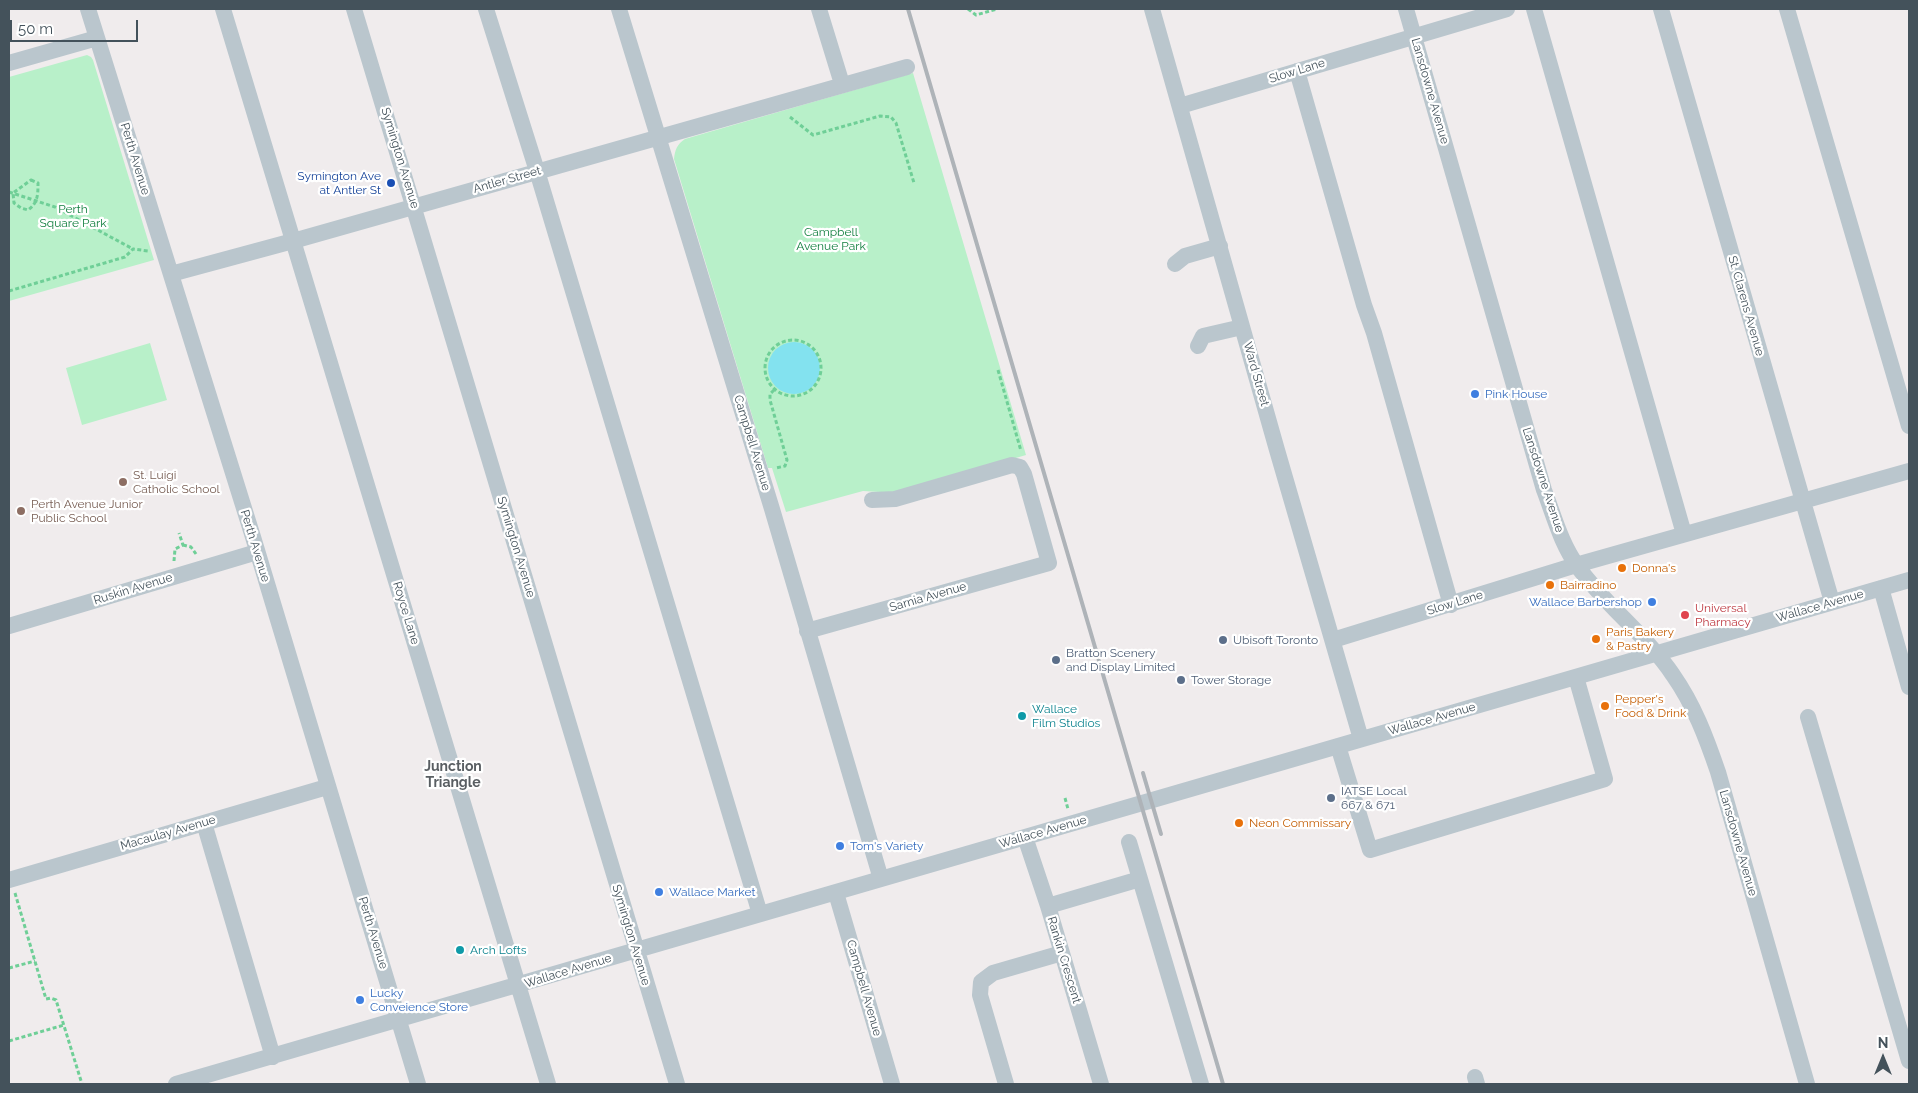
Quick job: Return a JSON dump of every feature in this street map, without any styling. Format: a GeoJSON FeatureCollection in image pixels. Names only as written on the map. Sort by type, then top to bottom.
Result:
{"type":"FeatureCollection","features":[{"type":"Feature","properties":{"kind":"street","name":"Perth Avenue"},"geometry":{"type":"LineString","coordinates":[[88,9],[257,552],[418,1084]]}},
{"type":"Feature","properties":{"kind":"street","name":"Royce Lane"},"geometry":{"type":"LineString","coordinates":[[223,9],[548,1084]]}},
{"type":"Feature","properties":{"kind":"street","name":"Symington Avenue"},"geometry":{"type":"LineString","coordinates":[[354,9],[677,1084]]}},
{"type":"Feature","properties":{"kind":"street"},"geometry":{"type":"LineString","coordinates":[[486,9],[537,171],[760,914]]}},
{"type":"Feature","properties":{"kind":"street","name":"Campbell Avenue"},"geometry":{"type":"LineString","coordinates":[[619,9],[881,878]]}},
{"type":"Feature","properties":{"kind":"street"},"geometry":{"type":"LineString","coordinates":[[819,9],[842,84]]}},
{"type":"Feature","properties":{"kind":"street","name":"Ward Street"},"geometry":{"type":"LineString","coordinates":[[1152,9],[1361,739]]}},
{"type":"Feature","properties":{"kind":"street","name":"Lansdowne Avenue"},"geometry":{"type":"LineString","coordinates":[[1406,9],[1544,490],[1560,533],[1576,565],[1656,653],[1672,674],[1688,698],[1702,726],[1718,772],[1807,1084]]}},
{"type":"Feature","properties":{"kind":"street","name":"Slow Lane"},"geometry":{"type":"LineString","coordinates":[[1180,106],[1507,9]]}},
{"type":"Feature","properties":{"kind":"street"},"geometry":{"type":"LineString","coordinates":[[1534,9],[1684,534]]}},
{"type":"Feature","properties":{"kind":"street","name":"St. Clarens Avenue"},"geometry":{"type":"LineString","coordinates":[[1661,9],[1832,602]]}},
{"type":"Feature","properties":{"kind":"street"},"geometry":{"type":"LineString","coordinates":[[1787,9],[1909,426]]}},
{"type":"Feature","properties":{"kind":"street"},"geometry":{"type":"LineString","coordinates":[[9,63],[97,38]]}},
{"type":"Feature","properties":{"kind":"street","name":"Antler Street"},"geometry":{"type":"LineString","coordinates":[[171,274],[907,67]]}},
{"type":"Feature","properties":{"kind":"street"},"geometry":{"type":"LineString","coordinates":[[1297,71],[1451,605]]}},
{"type":"Feature","properties":{"kind":"street"},"geometry":{"type":"LineString","coordinates":[[1175,264],[1185,256],[1220,246]]}},
{"type":"Feature","properties":{"kind":"street"},"geometry":{"type":"LineString","coordinates":[[872,500],[895,499],[1012,465],[1020,467]]}},
{"type":"Feature","properties":{"kind":"street","name":"Sarnia Avenue"},"geometry":{"type":"LineString","coordinates":[[808,631],[1049,563],[1024,474],[1020,467]]}},
{"type":"Feature","properties":{"kind":"street","name":"Slow Lane"},"geometry":{"type":"LineString","coordinates":[[1332,640],[1451,605],[1576,565],[1909,471]]}},
{"type":"Feature","properties":{"kind":"street","name":"Ruskin Avenue"},"geometry":{"type":"LineString","coordinates":[[9,626],[257,552]]}},
{"type":"Feature","properties":{"kind":"street","name":"Wallace Avenue"},"geometry":{"type":"LineString","coordinates":[[176,1084],[1909,580]]}},
{"type":"Feature","properties":{"kind":"street"},"geometry":{"type":"LineString","coordinates":[[1881,588],[1909,687]]}},
{"type":"Feature","properties":{"kind":"street"},"geometry":{"type":"LineString","coordinates":[[1338,746],[1370,850],[1605,779],[1576,677]]}},
{"type":"Feature","properties":{"kind":"street"},"geometry":{"type":"LineString","coordinates":[[1808,717],[1909,1061]]}},
{"type":"Feature","properties":{"kind":"street","name":"Macaulay Avenue"},"geometry":{"type":"LineString","coordinates":[[11,884],[204,823],[327,787]]}},
{"type":"Feature","properties":{"kind":"street"},"geometry":{"type":"LineString","coordinates":[[204,823],[273,1056]]}},
{"type":"Feature","properties":{"kind":"street","name":"Rankin Crescent"},"geometry":{"type":"LineString","coordinates":[[1025,837],[1048,906],[1101,1084]]}},
{"type":"Feature","properties":{"kind":"street"},"geometry":{"type":"LineString","coordinates":[[1129,842],[1201,1084]]}},
{"type":"Feature","properties":{"kind":"street"},"geometry":{"type":"LineString","coordinates":[[1048,906],[1140,879]]}},
{"type":"Feature","properties":{"kind":"street","name":"Campbell Avenue"},"geometry":{"type":"LineString","coordinates":[[836,893],[892,1084]]}},
{"type":"Feature","properties":{"kind":"street"},"geometry":{"type":"LineString","coordinates":[[1006,1084],[980,995],[981,982],[993,973],[1062,953]]}},
{"type":"Feature","properties":{"kind":"path"},"geometry":{"type":"LineString","coordinates":[[968,9],[976,15],[997,9]]}},
{"type":"Feature","properties":{"kind":"path"},"geometry":{"type":"LineString","coordinates":[[774,104],[813,135],[883,115],[891,117],[896,123],[914,184]]}},
{"type":"Feature","properties":{"kind":"path"},"geometry":{"type":"LineString","coordinates":[[31,180],[38,183],[36,201],[28,210],[14,203],[11,192],[31,180]]}},
{"type":"Feature","properties":{"kind":"path"},"geometry":{"type":"LineString","coordinates":[[11,192],[55,207],[133,250],[148,251],[152,249]]}},
{"type":"Feature","properties":{"kind":"path"},"geometry":{"type":"LineString","coordinates":[[9,291],[125,257],[133,250]]}},
{"type":"Feature","properties":{"kind":"path"},"geometry":{"type":"LineString","coordinates":[[793,340],[810,345],[816,351],[822,368],[821,377],[817,385],[802,395],[792,397],[774,390],[768,382],[765,372],[765,362],[769,353],[784,341],[793,340]]}},
{"type":"Feature","properties":{"kind":"path"},"geometry":{"type":"LineString","coordinates":[[998,370],[1021,450],[1020,467]]}},
{"type":"Feature","properties":{"kind":"path"},"geometry":{"type":"LineString","coordinates":[[771,470],[785,466],[787,460],[770,400],[770,394],[774,390]]}},
{"type":"Feature","properties":{"kind":"path"},"geometry":{"type":"LineString","coordinates":[[179,533],[183,545]]}},
{"type":"Feature","properties":{"kind":"path"},"geometry":{"type":"LineString","coordinates":[[174,566],[175,549],[183,545],[191,547],[200,558]]}},
{"type":"Feature","properties":{"kind":"path"},"geometry":{"type":"LineString","coordinates":[[11,884],[46,999],[56,1000],[82,1084]]}},
{"type":"Feature","properties":{"kind":"path"},"geometry":{"type":"LineString","coordinates":[[9,968],[34,961]]}},
{"type":"Feature","properties":{"kind":"path"},"geometry":{"type":"LineString","coordinates":[[9,1041],[64,1025]]}},
{"type":"Feature","properties":{"kind":"green space","name":"Perth Square Park"},"geometry":{"type":"Polygon","coordinates":[[[87,55],[93,60],[154,260],[9,301],[9,77],[87,55]]]}},
{"type":"Feature","properties":{"kind":"green space","name":"Campbell Avenue Park"},"geometry":{"type":"Polygon","coordinates":[[[913,73],[1026,455],[896,493],[863,491],[786,512],[772,468],[768,468],[674,159],[675,153],[678,145],[685,139],[913,73]]]}},
{"type":"Feature","properties":{"kind":"green space"},"geometry":{"type":"Polygon","coordinates":[[[150,343],[167,400],[82,425],[66,368],[150,343]]]}},
{"type":"Feature","properties":{"kind":"water"},"geometry":{"type":"Polygon","coordinates":[[[789,342],[799,342],[809,346],[816,353],[820,368],[816,383],[809,390],[799,394],[789,394],[779,390],[772,383],[768,373],[768,363],[772,353],[779,346],[789,342]]]}},
{"type":"Feature","properties":{"kind":"railway"},"geometry":{"type":"LineString","coordinates":[[908,9],[1223,1084]]}},
{"type":"Feature","properties":{"kind":"railway"},"geometry":{"type":"LineString","coordinates":[[1143,773],[1161,834]]}},
{"type":"Feature","properties":{"kind":"place","name":"Symington Ave at Antler St"},"geometry":{"type":"Point","coordinates":[391,183]}},
{"type":"Feature","properties":{"kind":"place","name":"Pink House"},"geometry":{"type":"Point","coordinates":[1475,394]}},
{"type":"Feature","properties":{"kind":"place","name":"St. Luigi Catholic School"},"geometry":{"type":"Point","coordinates":[123,482]}},
{"type":"Feature","properties":{"kind":"place","name":"Perth Avenue Junior Public School"},"geometry":{"type":"Point","coordinates":[21,511]}},
{"type":"Feature","properties":{"kind":"place","name":"Donna's"},"geometry":{"type":"Point","coordinates":[1622,568]}},
{"type":"Feature","properties":{"kind":"place","name":"Bairradino"},"geometry":{"type":"Point","coordinates":[1550,585]}},
{"type":"Feature","properties":{"kind":"place","name":"Wallace Barbershop"},"geometry":{"type":"Point","coordinates":[1652,602]}},
{"type":"Feature","properties":{"kind":"place","name":"Universal Pharmacy"},"geometry":{"type":"Point","coordinates":[1685,615]}},
{"type":"Feature","properties":{"kind":"place","name":"Paris Bakery & Pastry"},"geometry":{"type":"Point","coordinates":[1596,639]}},
{"type":"Feature","properties":{"kind":"place","name":"Ubisoft Toronto"},"geometry":{"type":"Point","coordinates":[1223,640]}},
{"type":"Feature","properties":{"kind":"place","name":"Bratton Scenery and Display Limited"},"geometry":{"type":"Point","coordinates":[1056,660]}},
{"type":"Feature","properties":{"kind":"place","name":"Tower Storage"},"geometry":{"type":"Point","coordinates":[1181,680]}},
{"type":"Feature","properties":{"kind":"place","name":"Pepper's Food & Drink"},"geometry":{"type":"Point","coordinates":[1605,706]}},
{"type":"Feature","properties":{"kind":"place","name":"Wallace Film Studios"},"geometry":{"type":"Point","coordinates":[1022,716]}},
{"type":"Feature","properties":{"kind":"place","name":"IATSE Local 667 & 671"},"geometry":{"type":"Point","coordinates":[1331,798]}},
{"type":"Feature","properties":{"kind":"place","name":"Neon Commissary"},"geometry":{"type":"Point","coordinates":[1239,823]}},
{"type":"Feature","properties":{"kind":"place","name":"Tom's Variety"},"geometry":{"type":"Point","coordinates":[840,846]}},
{"type":"Feature","properties":{"kind":"place","name":"Wallace Market"},"geometry":{"type":"Point","coordinates":[659,892]}},
{"type":"Feature","properties":{"kind":"place","name":"Arch Lofts"},"geometry":{"type":"Point","coordinates":[460,950]}},
{"type":"Feature","properties":{"kind":"place","name":"Lucky Conveience Store"},"geometry":{"type":"Point","coordinates":[360,1000]}},
{"type":"Feature","properties":{"kind":"district","name":"Junction Triangle"},"geometry":{"type":"Point","coordinates":[453,776]}}]}
